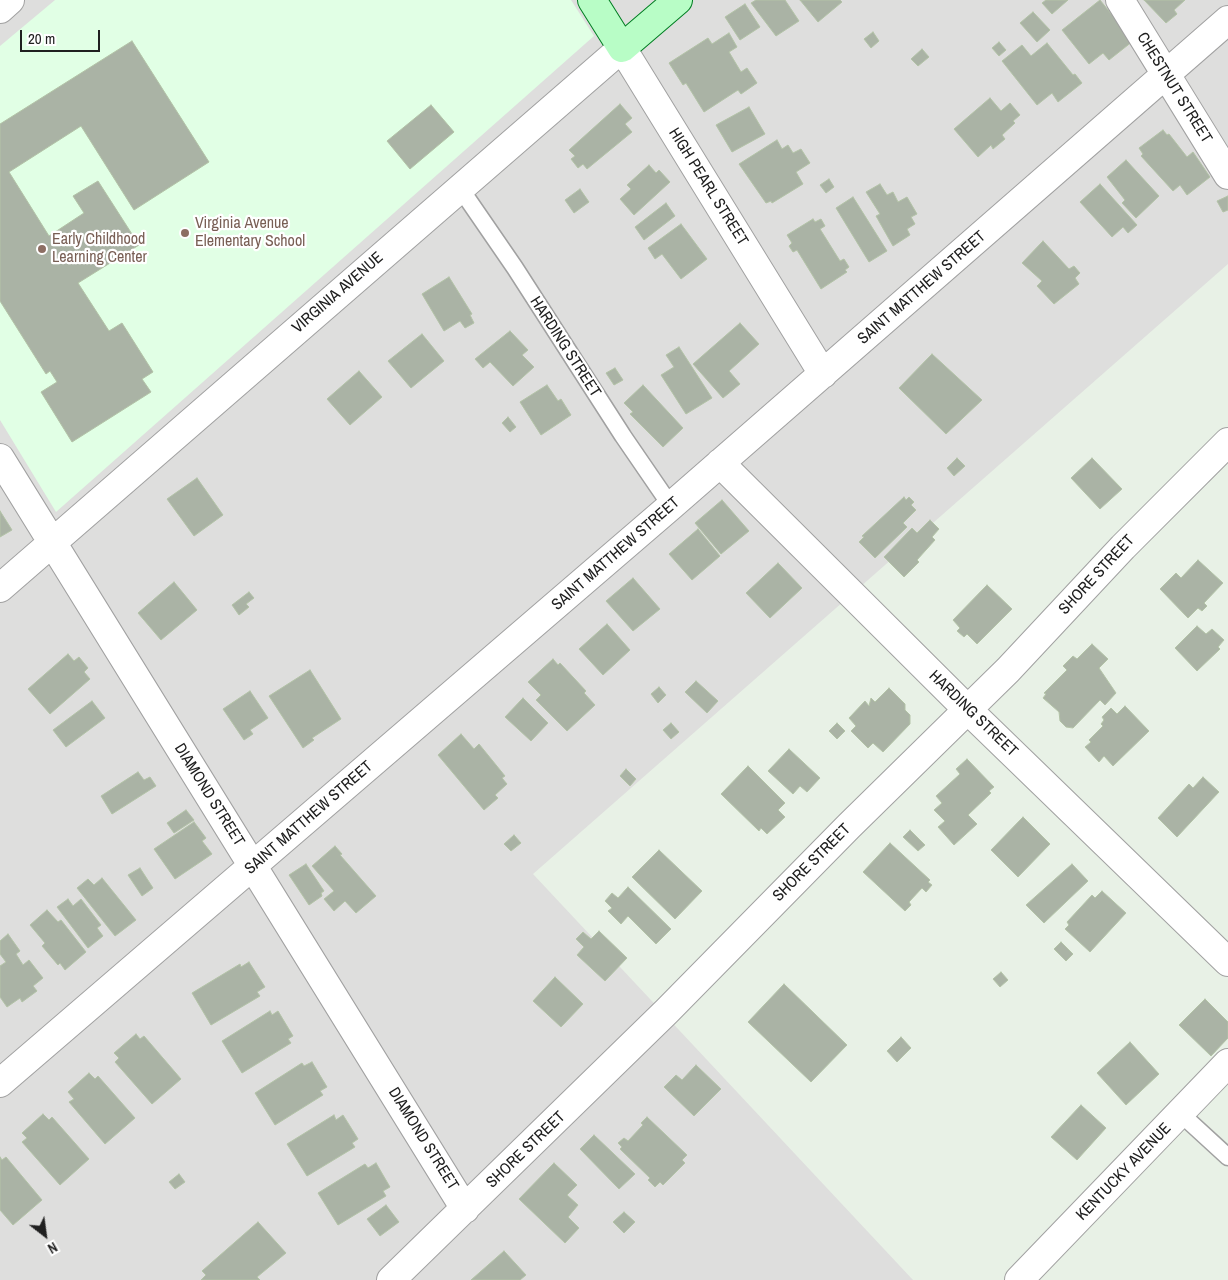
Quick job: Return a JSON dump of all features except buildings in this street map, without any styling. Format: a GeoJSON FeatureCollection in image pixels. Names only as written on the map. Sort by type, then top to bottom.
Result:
{"type":"FeatureCollection","features":[{"type":"Feature","properties":{"kind":"street"},"geometry":{"type":"LineString","coordinates":[[0,9],[10,0]]}},
{"type":"Feature","properties":{"kind":"street","name":"HIGH PEARL STREET"},"geometry":{"type":"LineString","coordinates":[[592,0],[823,374]]}},
{"type":"Feature","properties":{"kind":"street","name":"VIRGINIA AVENUE"},"geometry":{"type":"LineString","coordinates":[[0,588],[678,0]]}},
{"type":"Feature","properties":{"kind":"street","name":"CHESTNUT STREET"},"geometry":{"type":"LineString","coordinates":[[1120,0],[1228,175]]}},
{"type":"Feature","properties":{"kind":"street","name":"SAINT MATTHEW STREET"},"geometry":{"type":"LineString","coordinates":[[0,1083],[671,506],[1228,20]]}},
{"type":"Feature","properties":{"kind":"street","name":"SHORE STREET"},"geometry":{"type":"LineString","coordinates":[[391,1280],[466,1209],[968,710],[1228,442]]}},
{"type":"Feature","properties":{"kind":"street","name":"DIAMOND STREET"},"geometry":{"type":"LineString","coordinates":[[0,458],[466,1209]]}},
{"type":"Feature","properties":{"kind":"street","name":"HARDING STREET"},"geometry":{"type":"LineString","coordinates":[[720,463],[968,710],[1228,962]]}},
{"type":"Feature","properties":{"kind":"street","name":"KENTUCKY AVENUE"},"geometry":{"type":"LineString","coordinates":[[1019,1280],[1228,1063]]}},
{"type":"Feature","properties":{"kind":"lane","name":"HARDING STREET"},"geometry":{"type":"LineString","coordinates":[[460,188],[515,268],[623,436],[671,506]]}},
{"type":"Feature","properties":{"kind":"lane"},"geometry":{"type":"LineString","coordinates":[[1180,1113],[1228,1157]]}},
{"type":"Feature","properties":{"kind":"shaded area"},"geometry":{"type":"Polygon","coordinates":[[[0,0],[1228,0],[1228,264],[533,874],[913,1280],[0,1280],[0,0]]]}},
{"type":"Feature","properties":{"kind":"shaded area","name":"Virginia Avenue Elementary School"},"geometry":{"type":"Polygon","coordinates":[[[55,0],[571,0],[594,36],[56,512],[0,420],[0,46],[55,0]]]}},
{"type":"Feature","properties":{"kind":"place","name":"Virginia Avenue Elementary School"},"geometry":{"type":"Point","coordinates":[185,233]}},
{"type":"Feature","properties":{"kind":"place","name":"Early Childhood Learning Center"},"geometry":{"type":"Point","coordinates":[42,249]}}]}
